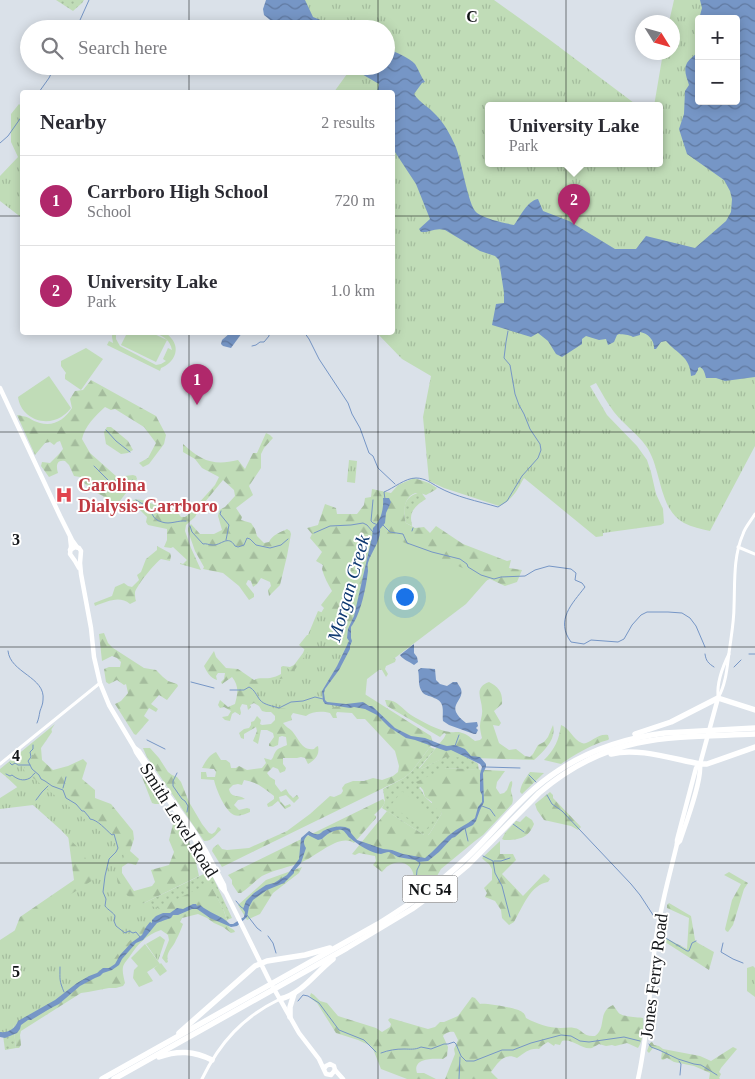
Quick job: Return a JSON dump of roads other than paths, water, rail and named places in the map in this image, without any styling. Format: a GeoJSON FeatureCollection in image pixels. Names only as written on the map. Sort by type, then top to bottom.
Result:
{"type":"FeatureCollection","features":[{"type":"Feature","properties":{"kind":"highway"},"geometry":{"type":"LineString","coordinates":[[608,746],[611,742],[671,722],[718,698],[755,710]]}},
{"type":"Feature","properties":{"kind":"highway","name":"NC 54"},"geometry":{"type":"LineString","coordinates":[[282,981],[386,926],[405,910],[438,890],[514,818],[522,804],[572,768],[608,751],[638,743],[665,738],[755,728]]}},
{"type":"Feature","properties":{"kind":"highway","name":"NC 54"},"geometry":{"type":"LineString","coordinates":[[719,732],[755,734]]}},
{"type":"Feature","properties":{"kind":"highway","name":"NC 54"},"geometry":{"type":"LineString","coordinates":[[114,1079],[348,941],[410,907],[472,853],[533,794],[534,790],[572,762],[623,740],[651,735],[697,734]]}},
{"type":"Feature","properties":{"kind":"highway"},"geometry":{"type":"LineString","coordinates":[[587,761],[620,752],[634,752],[700,764],[710,763],[755,747]]}},
{"type":"Feature","properties":{"kind":"highway"},"geometry":{"type":"LineString","coordinates":[[163,1045],[260,964],[316,952],[348,941]]}},
{"type":"Feature","properties":{"kind":"highway"},"geometry":{"type":"LineString","coordinates":[[280,999],[295,993],[325,965],[347,948]]}},
{"type":"Feature","properties":{"kind":"highway","name":"NC 54"},"geometry":{"type":"LineString","coordinates":[[102,1079],[262,993]]}},
{"type":"Feature","properties":{"kind":"highway"},"geometry":{"type":"LineString","coordinates":[[290,1017],[290,1007],[295,993]]}},
{"type":"Feature","properties":{"kind":"highway"},"geometry":{"type":"LineString","coordinates":[[143,1063],[179,1052],[196,1053],[212,1060]]}},
{"type":"Feature","properties":{"kind":"main road"},"geometry":{"type":"LineString","coordinates":[[0,388],[69,534],[81,550],[81,556],[77,559],[70,556],[69,534]]}},
{"type":"Feature","properties":{"kind":"main road"},"geometry":{"type":"LineString","coordinates":[[70,550],[73,547],[77,547]]}},
{"type":"Feature","properties":{"kind":"main road","name":"Smith Level Road"},"geometry":{"type":"LineString","coordinates":[[81,556],[81,574]]}},
{"type":"Feature","properties":{"kind":"main road","name":"Smith Level Road"},"geometry":{"type":"LineString","coordinates":[[73,558],[81,574],[90,620],[94,657],[100,683],[109,705],[136,752],[192,835],[220,886],[226,893]]}},
{"type":"Feature","properties":{"kind":"main road","name":"Jones Ferry Road"},"geometry":{"type":"LineString","coordinates":[[638,1079],[646,1040],[656,935],[663,899],[677,844],[680,841],[701,771],[700,764],[718,698]]}},
{"type":"Feature","properties":{"kind":"main road","name":"Smith Level Road"},"geometry":{"type":"LineString","coordinates":[[134,747],[139,751],[205,849],[224,885],[260,964],[305,1042],[319,1059]]}},
{"type":"Feature","properties":{"kind":"main road"},"geometry":{"type":"LineString","coordinates":[[172,806],[182,816],[202,848],[205,849]]}},
{"type":"Feature","properties":{"kind":"main road"},"geometry":{"type":"LineString","coordinates":[[319,1059],[333,1066],[342,1078]]}},
{"type":"Feature","properties":{"kind":"main road"},"geometry":{"type":"LineString","coordinates":[[319,1059],[326,1074],[342,1078]]}},
{"type":"Feature","properties":{"kind":"main road"},"geometry":{"type":"LineString","coordinates":[[324,1069],[328,1064]]}},
{"type":"Feature","properties":{"kind":"main road"},"geometry":{"type":"LineString","coordinates":[[331,1075],[335,1070]]}},
{"type":"Feature","properties":{"kind":"street","name":"Jones Ferry Road"},"geometry":{"type":"LineString","coordinates":[[718,698],[718,686],[725,661],[729,654],[733,635],[738,547],[744,530],[755,514]]}},
{"type":"Feature","properties":{"kind":"street"},"geometry":{"type":"LineString","coordinates":[[738,547],[755,554]]}},
{"type":"Feature","properties":{"kind":"street"},"geometry":{"type":"LineString","coordinates":[[0,764],[100,683]]}},
{"type":"Feature","properties":{"kind":"street"},"geometry":{"type":"LineString","coordinates":[[202,1079],[212,1060],[227,1039],[244,1022],[280,999]]}},
{"type":"Feature","properties":{"kind":"water"},"geometry":{"type":"Polygon","coordinates":[[[266,0],[305,0],[313,17],[320,20],[270,20],[264,15],[263,9],[266,0]]]}},
{"type":"Feature","properties":{"kind":"water"},"geometry":{"type":"Polygon","coordinates":[[[700,0],[755,0],[755,377],[725,381],[716,378],[706,378],[700,367],[695,375],[691,376],[686,360],[666,341],[661,342],[654,349],[650,338],[640,332],[640,335],[633,337],[619,334],[614,342],[608,345],[606,339],[599,340],[586,336],[582,339],[582,344],[562,357],[556,354],[548,341],[538,333],[531,337],[492,325],[496,304],[504,303],[499,260],[495,256],[480,251],[445,230],[438,229],[421,232],[419,229],[430,219],[416,184],[395,152],[395,90],[378,90],[379,84],[364,75],[395,75],[395,52],[415,64],[425,82],[422,83],[414,94],[439,118],[450,134],[459,157],[470,200],[477,213],[514,225],[527,206],[538,199],[543,211],[569,221],[615,249],[636,249],[646,236],[695,248],[726,221],[731,212],[732,199],[724,180],[687,154],[679,129],[684,114],[685,91],[689,85],[685,68],[688,61],[695,54],[695,105],[740,105],[740,15],[700,15],[702,8],[700,0]]]}},
{"type":"Feature","properties":{"kind":"water"},"geometry":{"type":"Polygon","coordinates":[[[228,335],[241,335],[231,348],[223,346],[221,344],[222,340],[228,335]]]}},
{"type":"Feature","properties":{"kind":"water"},"geometry":{"type":"Polygon","coordinates":[[[383,498],[389,498],[391,502],[386,513],[385,523],[380,529],[379,538],[368,563],[363,600],[355,622],[351,627],[352,641],[350,649],[339,670],[325,689],[325,700],[327,702],[346,704],[363,702],[372,706],[395,728],[411,736],[425,738],[447,746],[455,745],[465,749],[471,756],[480,757],[486,764],[483,773],[484,802],[476,821],[473,825],[452,838],[428,861],[418,862],[398,857],[389,852],[381,854],[373,852],[357,843],[342,830],[334,831],[318,840],[308,835],[304,840],[306,848],[301,863],[294,873],[284,883],[267,890],[253,900],[247,917],[237,926],[231,927],[210,918],[197,909],[173,915],[171,918],[157,923],[143,940],[136,943],[119,965],[112,970],[80,986],[59,1004],[28,1020],[21,1025],[17,1033],[5,1038],[0,1037],[0,1032],[11,1030],[18,1021],[55,1000],[77,983],[103,968],[109,968],[115,964],[120,955],[142,935],[146,927],[150,922],[152,923],[156,916],[170,913],[177,908],[183,909],[196,904],[223,918],[230,924],[244,917],[245,912],[243,909],[246,901],[254,893],[287,875],[299,859],[301,838],[309,831],[318,834],[329,828],[344,827],[350,829],[357,840],[383,849],[425,858],[448,836],[475,818],[478,807],[482,802],[480,774],[482,767],[480,764],[451,750],[446,751],[406,738],[389,727],[377,715],[365,709],[325,704],[323,701],[322,691],[349,641],[347,638],[348,629],[354,616],[373,528],[381,514],[383,498]]]}},
{"type":"Feature","properties":{"kind":"water"},"geometry":{"type":"Polygon","coordinates":[[[414,644],[414,653],[418,662],[414,665],[400,655],[414,644]]]}},
{"type":"Feature","properties":{"kind":"water"},"geometry":{"type":"Polygon","coordinates":[[[421,668],[435,669],[436,680],[440,684],[447,686],[457,682],[461,693],[456,704],[456,712],[466,723],[477,722],[478,726],[476,728],[478,730],[476,734],[449,725],[443,721],[443,708],[440,702],[424,694],[420,688],[418,670],[421,668]]]}},
{"type":"Feature","properties":{"kind":"waterway"},"geometry":{"type":"LineString","coordinates":[[80,20],[89,0]]}},
{"type":"Feature","properties":{"kind":"waterway"},"geometry":{"type":"LineString","coordinates":[[40,90],[50,75]]}},
{"type":"Feature","properties":{"kind":"waterway"},"geometry":{"type":"LineString","coordinates":[[0,143],[8,136],[20,119]]}},
{"type":"Feature","properties":{"kind":"waterway","name":"Morgan Creek"},"geometry":{"type":"LineString","coordinates":[[385,499],[384,492],[404,481],[419,478],[459,496],[498,507],[507,501],[522,476],[538,458],[541,450],[540,444],[530,429],[519,405],[510,365],[504,358],[508,331]]}},
{"type":"Feature","properties":{"kind":"waterway"},"geometry":{"type":"LineString","coordinates":[[252,346],[264,342],[269,335]]}},
{"type":"Feature","properties":{"kind":"waterway"},"geometry":{"type":"LineString","coordinates":[[306,335],[319,359],[348,403],[369,453],[373,456],[378,468],[395,484]]}},
{"type":"Feature","properties":{"kind":"waterway"},"geometry":{"type":"LineString","coordinates":[[106,430],[130,452]]}},
{"type":"Feature","properties":{"kind":"waterway"},"geometry":{"type":"LineString","coordinates":[[94,466],[110,484],[118,484],[124,491]]}},
{"type":"Feature","properties":{"kind":"waterway"},"geometry":{"type":"LineString","coordinates":[[123,490],[132,480]]}},
{"type":"Feature","properties":{"kind":"waterway"},"geometry":{"type":"LineString","coordinates":[[136,500],[148,508],[158,521],[165,523],[186,521]]}},
{"type":"Feature","properties":{"kind":"waterway"},"geometry":{"type":"LineString","coordinates":[[373,500],[371,521],[378,525]]}},
{"type":"Feature","properties":{"kind":"waterway"},"geometry":{"type":"LineString","coordinates":[[221,511],[220,514],[229,525],[226,540]]}},
{"type":"Feature","properties":{"kind":"waterway"},"geometry":{"type":"LineString","coordinates":[[314,533],[330,526],[363,523],[373,532]]}},
{"type":"Feature","properties":{"kind":"waterway"},"geometry":{"type":"LineString","coordinates":[[383,525],[390,532],[403,534],[407,543],[460,559],[468,567],[481,575],[494,579],[525,576],[535,570],[549,566],[571,569],[576,573],[575,580],[582,583],[585,587],[571,606],[565,619],[566,634],[571,642],[584,644],[591,640],[618,642],[624,639],[632,625],[641,615],[647,612],[668,612],[682,613],[690,618],[696,626],[705,647]]}},
{"type":"Feature","properties":{"kind":"waterway"},"geometry":{"type":"LineString","coordinates":[[190,526],[192,532],[203,544],[215,545],[230,541],[238,547],[244,545],[247,538],[256,545],[270,548],[281,545],[288,539]]}},
{"type":"Feature","properties":{"kind":"waterway"},"geometry":{"type":"LineString","coordinates":[[8,651],[15,665],[34,680],[42,692],[43,703],[37,723]]}},
{"type":"Feature","properties":{"kind":"waterway"},"geometry":{"type":"LineString","coordinates":[[705,654],[708,662],[714,667]]}},
{"type":"Feature","properties":{"kind":"waterway"},"geometry":{"type":"LineString","coordinates":[[749,654],[755,654]]}},
{"type":"Feature","properties":{"kind":"waterway"},"geometry":{"type":"LineString","coordinates":[[734,667],[741,660]]}},
{"type":"Feature","properties":{"kind":"waterway"},"geometry":{"type":"LineString","coordinates":[[191,682],[214,688]]}},
{"type":"Feature","properties":{"kind":"waterway"},"geometry":{"type":"LineString","coordinates":[[230,690],[244,690],[249,687],[262,702],[279,708],[291,702],[315,697],[323,699]]}},
{"type":"Feature","properties":{"kind":"waterway"},"geometry":{"type":"LineString","coordinates":[[455,746],[459,735]]}},
{"type":"Feature","properties":{"kind":"waterway"},"geometry":{"type":"LineString","coordinates":[[147,740],[165,749]]}},
{"type":"Feature","properties":{"kind":"waterway"},"geometry":{"type":"LineString","coordinates":[[33,745],[33,749],[30,752],[31,757],[28,761],[41,779],[63,790],[66,798],[76,804],[90,819],[99,823],[112,835],[114,834],[118,848],[109,859],[105,876],[103,892],[106,899],[105,906],[115,916],[116,926],[125,933],[129,931],[136,932],[140,937]]}},
{"type":"Feature","properties":{"kind":"waterway"},"geometry":{"type":"LineString","coordinates":[[10,763],[12,765],[15,763],[18,765],[30,765]]}},
{"type":"Feature","properties":{"kind":"waterway"},"geometry":{"type":"LineString","coordinates":[[486,767],[520,768]]}},
{"type":"Feature","properties":{"kind":"waterway"},"geometry":{"type":"LineString","coordinates":[[6,774],[20,780],[25,780],[31,778],[35,773]]}},
{"type":"Feature","properties":{"kind":"waterway"},"geometry":{"type":"LineString","coordinates":[[177,773],[173,786],[188,806],[187,812]]}},
{"type":"Feature","properties":{"kind":"waterway"},"geometry":{"type":"LineString","coordinates":[[529,775],[536,782]]}},
{"type":"Feature","properties":{"kind":"waterway"},"geometry":{"type":"LineString","coordinates":[[63,788],[66,777]]}},
{"type":"Feature","properties":{"kind":"waterway"},"geometry":{"type":"LineString","coordinates":[[36,800],[48,786]]}},
{"type":"Feature","properties":{"kind":"waterway"},"geometry":{"type":"LineString","coordinates":[[547,795],[552,804],[562,811],[631,884],[655,918]]}},
{"type":"Feature","properties":{"kind":"waterway"},"geometry":{"type":"LineString","coordinates":[[482,806],[490,809],[495,816]]}},
{"type":"Feature","properties":{"kind":"waterway"},"geometry":{"type":"LineString","coordinates":[[513,824],[524,832]]}},
{"type":"Feature","properties":{"kind":"waterway"},"geometry":{"type":"LineString","coordinates":[[465,828],[468,841]]}},
{"type":"Feature","properties":{"kind":"waterway"},"geometry":{"type":"LineString","coordinates":[[483,856],[493,861],[495,873],[502,886],[510,917]]}},
{"type":"Feature","properties":{"kind":"waterway"},"geometry":{"type":"LineString","coordinates":[[494,861],[510,858]]}},
{"type":"Feature","properties":{"kind":"waterway"},"geometry":{"type":"LineString","coordinates":[[416,881],[417,870],[420,864],[418,860]]}},
{"type":"Feature","properties":{"kind":"waterway"},"geometry":{"type":"LineString","coordinates":[[236,901],[244,909]]}},
{"type":"Feature","properties":{"kind":"waterway"},"geometry":{"type":"LineString","coordinates":[[247,915],[261,931]]}},
{"type":"Feature","properties":{"kind":"waterway"},"geometry":{"type":"LineString","coordinates":[[268,936],[273,943],[276,953]]}},
{"type":"Feature","properties":{"kind":"waterway"},"geometry":{"type":"LineString","coordinates":[[664,937],[687,951],[689,951],[692,943],[696,941]]}},
{"type":"Feature","properties":{"kind":"waterway"},"geometry":{"type":"LineString","coordinates":[[723,943],[721,952],[743,963]]}},
{"type":"Feature","properties":{"kind":"waterway"},"geometry":{"type":"LineString","coordinates":[[60,967],[60,980],[64,992]]}},
{"type":"Feature","properties":{"kind":"waterway"},"geometry":{"type":"LineString","coordinates":[[298,1001],[303,995],[319,1003],[339,1030],[364,1040],[376,1052]]}},
{"type":"Feature","properties":{"kind":"waterway"},"geometry":{"type":"LineString","coordinates":[[381,1053],[421,1047],[431,1049],[454,1042],[461,1056],[466,1061],[474,1061],[502,1050],[513,1050],[561,1035],[589,1042],[624,1037],[640,1041]]}},
{"type":"Feature","properties":{"kind":"waterway"},"geometry":{"type":"LineString","coordinates":[[649,1044],[651,1047],[678,1059],[701,1065],[717,1075]]}},
{"type":"Feature","properties":{"kind":"waterway"},"geometry":{"type":"LineString","coordinates":[[459,1079],[460,1057]]}},
{"type":"Feature","properties":{"kind":"waterway"},"geometry":{"type":"LineString","coordinates":[[679,1061],[681,1064],[680,1075]]}},
{"type":"Feature","properties":{"kind":"place","name":"University Lake"},"geometry":{"type":"Point","coordinates":[574,225]}},
{"type":"Feature","properties":{"kind":"place","name":"Carrboro High School"},"geometry":{"type":"Point","coordinates":[197,405]}},
{"type":"Feature","properties":{"kind":"place","name":"Carolina Dialysis-Carrboro"},"geometry":{"type":"Point","coordinates":[64,495]}}]}
